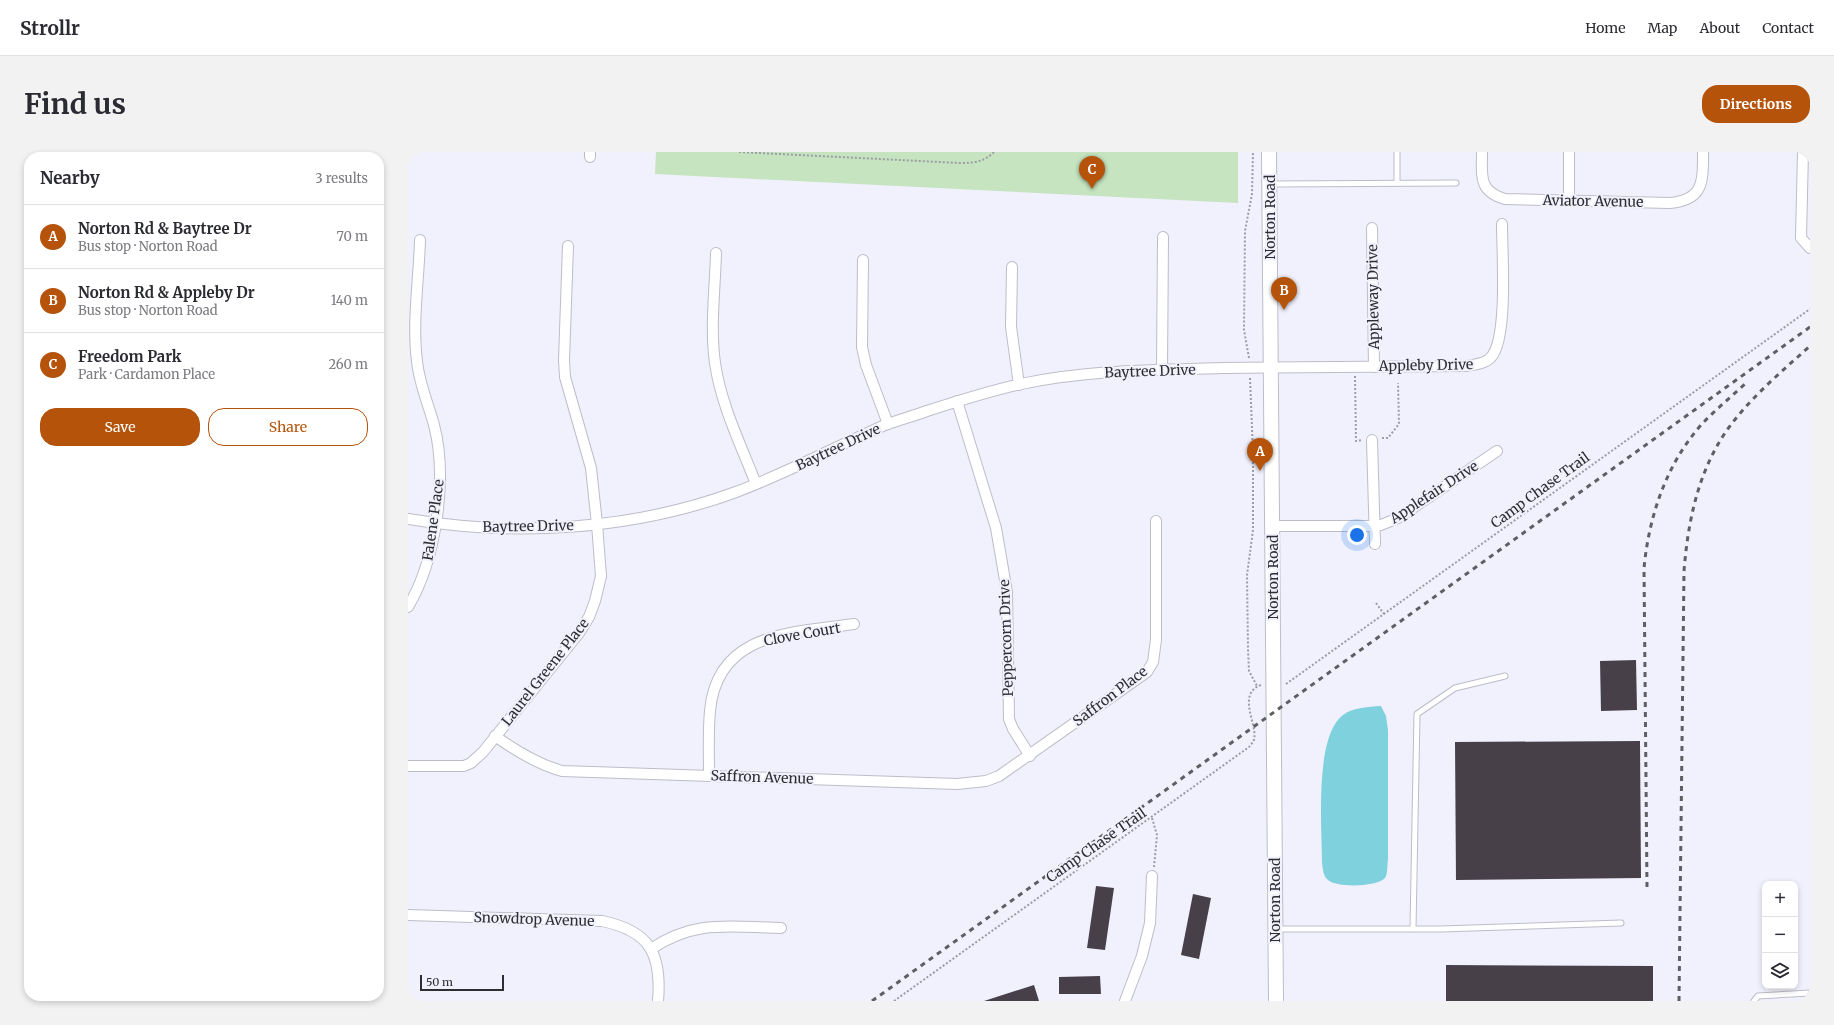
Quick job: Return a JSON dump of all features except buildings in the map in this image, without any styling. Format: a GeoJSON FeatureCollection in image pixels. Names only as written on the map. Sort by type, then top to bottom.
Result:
{"type":"FeatureCollection","features":[{"type":"Feature","properties":{"kind":"main road","name":"Norton Road"},"geometry":{"type":"LineString","coordinates":[[1269,152],[1276,1001]]}},
{"type":"Feature","properties":{"kind":"street","name":"Aviator Avenue"},"geometry":{"type":"LineString","coordinates":[[1482,152],[1484,186],[1493,195],[1505,199],[1569,199],[1670,203],[1685,201],[1697,192],[1703,179],[1703,152]]}},
{"type":"Feature","properties":{"kind":"street"},"geometry":{"type":"LineString","coordinates":[[1569,152],[1569,199]]}},
{"type":"Feature","properties":{"kind":"street"},"geometry":{"type":"LineString","coordinates":[[1803,152],[1801,238],[1810,248]]}},
{"type":"Feature","properties":{"kind":"street","name":"Appleby Drive"},"geometry":{"type":"LineString","coordinates":[[1271,367],[1467,366],[1482,364],[1493,355],[1502,325],[1502,224]]}},
{"type":"Feature","properties":{"kind":"street","name":"Appleway Drive"},"geometry":{"type":"LineString","coordinates":[[1372,228],[1374,367]]}},
{"type":"Feature","properties":{"kind":"street"},"geometry":{"type":"LineString","coordinates":[[1162,369],[1163,237]]}},
{"type":"Feature","properties":{"kind":"street","name":"Falene Place"},"geometry":{"type":"LineString","coordinates":[[408,607],[417,592],[427,567],[439,493],[440,467],[437,444],[417,360],[420,240]]}},
{"type":"Feature","properties":{"kind":"street","name":"Laurel Greene Place"},"geometry":{"type":"LineString","coordinates":[[408,766],[464,766],[472,763],[578,633],[589,617],[595,601],[601,576],[591,468],[565,377],[564,360],[568,246]]}},
{"type":"Feature","properties":{"kind":"street"},"geometry":{"type":"LineString","coordinates":[[716,253],[712,333],[715,364],[722,396],[756,484]]}},
{"type":"Feature","properties":{"kind":"street"},"geometry":{"type":"LineString","coordinates":[[863,260],[862,347],[866,365],[888,424]]}},
{"type":"Feature","properties":{"kind":"street"},"geometry":{"type":"LineString","coordinates":[[1012,267],[1011,327],[1019,384]]}},
{"type":"Feature","properties":{"kind":"street","name":"Baytree Drive"},"geometry":{"type":"LineString","coordinates":[[408,519],[486,529],[564,528],[661,513],[712,500],[756,484],[888,424],[1019,384],[1094,373],[1162,369],[1271,367]]}},
{"type":"Feature","properties":{"kind":"street","name":"Peppercorn Drive"},"geometry":{"type":"LineString","coordinates":[[957,402],[996,528],[1007,592],[1010,719],[1012,729],[1030,756]]}},
{"type":"Feature","properties":{"kind":"street"},"geometry":{"type":"LineString","coordinates":[[1372,440],[1375,544]]}},
{"type":"Feature","properties":{"kind":"street","name":"Applefair Drive"},"geometry":{"type":"LineString","coordinates":[[1272,526],[1381,525],[1398,518],[1497,451]]}},
{"type":"Feature","properties":{"kind":"street","name":"Saffron Place"},"geometry":{"type":"LineString","coordinates":[[1030,756],[1147,672],[1153,662],[1156,640],[1156,521]]}},
{"type":"Feature","properties":{"kind":"street","name":"Clove Court"},"geometry":{"type":"LineString","coordinates":[[709,776],[710,711],[712,697],[723,672],[740,651],[765,638],[854,624]]}},
{"type":"Feature","properties":{"kind":"street","name":"Saffron Avenue"},"geometry":{"type":"LineString","coordinates":[[495,736],[516,751],[546,767],[562,770],[709,776],[972,783],[986,781],[999,776],[1030,756]]}},
{"type":"Feature","properties":{"kind":"street"},"geometry":{"type":"LineString","coordinates":[[1125,1001],[1142,956],[1150,923],[1152,876]]}},
{"type":"Feature","properties":{"kind":"street","name":"Snowdrop Avenue"},"geometry":{"type":"LineString","coordinates":[[408,915],[602,921],[616,924],[629,930],[641,938],[651,949]]}},
{"type":"Feature","properties":{"kind":"street"},"geometry":{"type":"LineString","coordinates":[[658,1001],[660,976],[651,949],[676,934],[692,929],[724,926],[780,928]]}},
{"type":"Feature","properties":{"kind":"lane"},"geometry":{"type":"LineString","coordinates":[[1397,152],[1397,183]]}},
{"type":"Feature","properties":{"kind":"lane"},"geometry":{"type":"LineString","coordinates":[[1270,184],[1456,183]]}},
{"type":"Feature","properties":{"kind":"lane"},"geometry":{"type":"LineString","coordinates":[[1413,929],[1417,714],[1455,688],[1504,676]]}},
{"type":"Feature","properties":{"kind":"lane"},"geometry":{"type":"LineString","coordinates":[[1275,928],[1413,929],[1621,923]]}},
{"type":"Feature","properties":{"kind":"lane"},"geometry":{"type":"LineString","coordinates":[[1754,1001],[1758,996],[1810,993]]}},
{"type":"Feature","properties":{"kind":"path"},"geometry":{"type":"LineString","coordinates":[[739,152],[976,162],[986,160],[994,152]]}},
{"type":"Feature","properties":{"kind":"path"},"geometry":{"type":"LineString","coordinates":[[1253,152],[1252,194],[1245,231],[1244,330],[1249,368],[1252,434],[1253,530],[1247,574],[1248,649],[1249,671],[1257,686],[1266,684]]}},
{"type":"Feature","properties":{"kind":"path","name":"Camp Chase Trail"},"geometry":{"type":"LineString","coordinates":[[1284,684],[1384,614],[1810,308]]}},
{"type":"Feature","properties":{"kind":"path"},"geometry":{"type":"LineString","coordinates":[[1355,367],[1356,441]]}},
{"type":"Feature","properties":{"kind":"path"},"geometry":{"type":"LineString","coordinates":[[1388,438],[1398,424],[1398,383]]}},
{"type":"Feature","properties":{"kind":"path"},"geometry":{"type":"LineString","coordinates":[[1376,603],[1384,614]]}},
{"type":"Feature","properties":{"kind":"path","name":"Camp Chase Trail"},"geometry":{"type":"LineString","coordinates":[[894,1001],[1250,747],[1255,735],[1249,712],[1250,700],[1252,692],[1257,686]]}},
{"type":"Feature","properties":{"kind":"path"},"geometry":{"type":"LineString","coordinates":[[1152,817],[1157,835],[1152,876]]}},
{"type":"Feature","properties":{"kind":"green space"},"geometry":{"type":"Polygon","coordinates":[[[656,152],[1238,152],[1238,203],[655,174],[656,152]]]}},
{"type":"Feature","properties":{"kind":"water"},"geometry":{"type":"Polygon","coordinates":[[[1381,706],[1386,716],[1388,730],[1387,874],[1381,881],[1366,885],[1333,883],[1326,878],[1322,863],[1321,807],[1327,742],[1334,726],[1347,712],[1366,707],[1381,706]]]}},
{"type":"Feature","properties":{"kind":"railway"},"geometry":{"type":"LineString","coordinates":[[872,1001],[1810,327]]}},
{"type":"Feature","properties":{"kind":"railway"},"geometry":{"type":"LineString","coordinates":[[1679,1001],[1684,571],[1688,534],[1696,498],[1702,480],[1717,446],[1727,430],[1756,396],[1810,346]]}},
{"type":"Feature","properties":{"kind":"railway"},"geometry":{"type":"LineString","coordinates":[[1647,887],[1644,568],[1646,549],[1650,529],[1661,492],[1678,457],[1689,440],[1706,419],[1746,383]]}},
{"type":"Feature","properties":{"kind":"place","name":"Freedom Park"},"geometry":{"type":"Point","coordinates":[1092,189]}},
{"type":"Feature","properties":{"kind":"place","name":"Norton Rd & Appleby Dr"},"geometry":{"type":"Point","coordinates":[1284,310]}},
{"type":"Feature","properties":{"kind":"place","name":"Norton Rd & Baytree Dr"},"geometry":{"type":"Point","coordinates":[1260,471]}}]}
